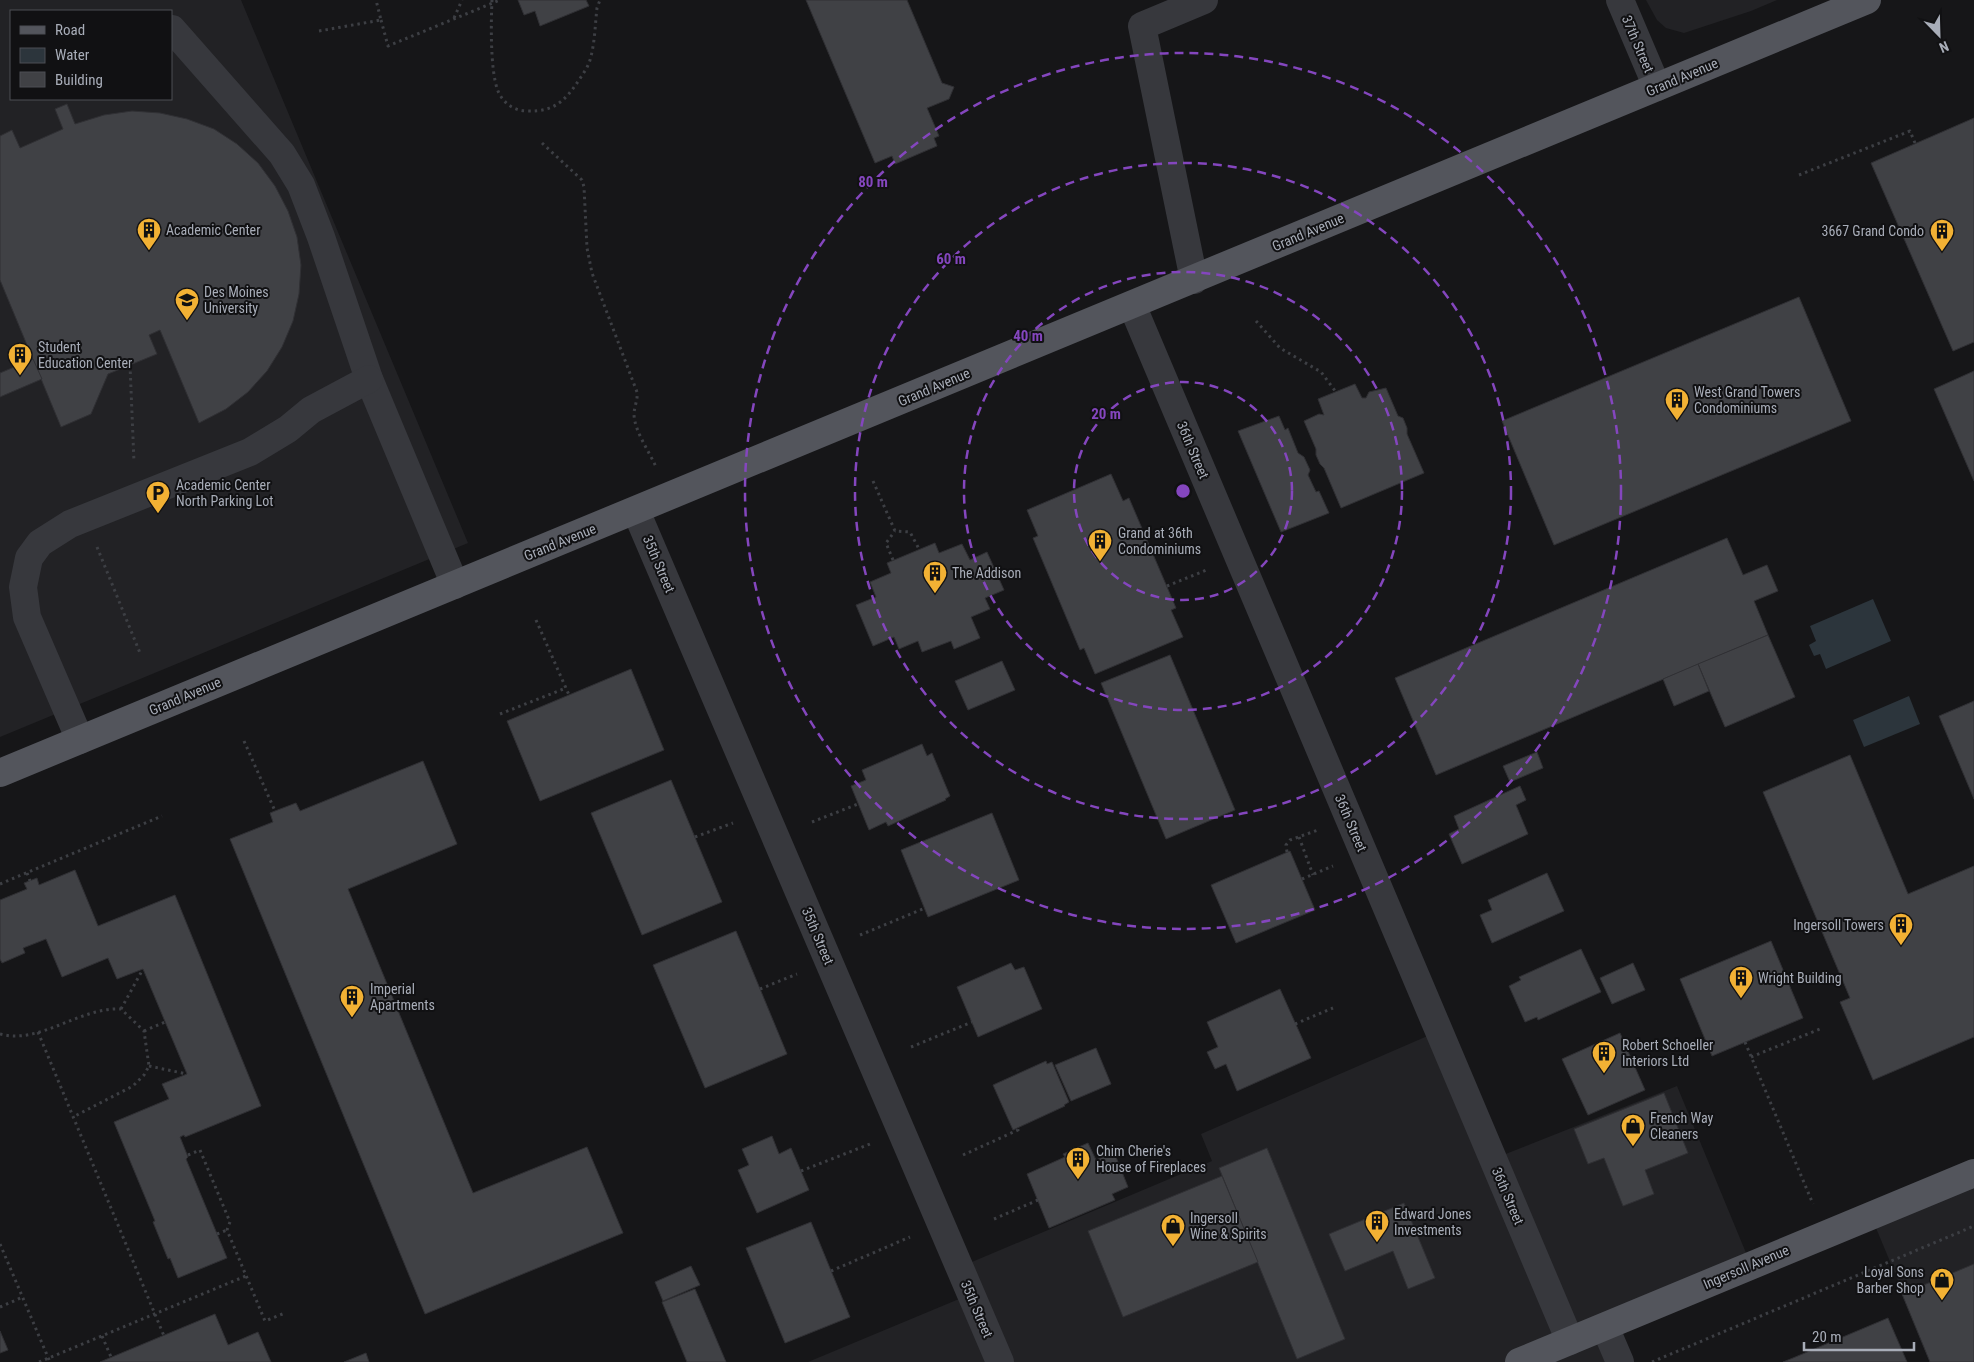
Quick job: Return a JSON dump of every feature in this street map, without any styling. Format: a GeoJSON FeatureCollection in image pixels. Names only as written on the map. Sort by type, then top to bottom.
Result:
{"type":"FeatureCollection","features":[{"type":"Feature","properties":{"kind":"main road","name":"Grand Avenue"},"geometry":{"type":"LineString","coordinates":[[0,773],[1867,0]]}},
{"type":"Feature","properties":{"kind":"main road","name":"Ingersoll Avenue"},"geometry":{"type":"LineString","coordinates":[[1519,1362],[1974,1173]]}},
{"type":"Feature","properties":{"kind":"street"},"geometry":{"type":"LineString","coordinates":[[1194,280],[1142,26],[1204,0]]}},
{"type":"Feature","properties":{"kind":"street","name":"37th Street"},"geometry":{"type":"LineString","coordinates":[[1620,0],[1656,87]]}},
{"type":"Feature","properties":{"kind":"street"},"geometry":{"type":"LineString","coordinates":[[172,29],[282,154],[301,185],[369,379],[455,585]]}},
{"type":"Feature","properties":{"kind":"street","name":"36th Street"},"geometry":{"type":"LineString","coordinates":[[1132,305],[1570,1341]]}},
{"type":"Feature","properties":{"kind":"street"},"geometry":{"type":"LineString","coordinates":[[80,740],[27,616],[23,587],[29,558],[40,543],[70,524],[250,452],[288,429],[311,410],[369,379]]}},
{"type":"Feature","properties":{"kind":"street","name":"35th Street"},"geometry":{"type":"LineString","coordinates":[[636,511],[1000,1362]]}},
{"type":"Feature","properties":{"kind":"street"},"geometry":{"type":"LineString","coordinates":[[1605,1327],[1620,1362]]}},
{"type":"Feature","properties":{"kind":"path"},"geometry":{"type":"LineString","coordinates":[[376,0],[388,46],[500,0]]}},
{"type":"Feature","properties":{"kind":"path"},"geometry":{"type":"LineString","coordinates":[[454,19],[462,0]]}},
{"type":"Feature","properties":{"kind":"path"},"geometry":{"type":"LineString","coordinates":[[492,2],[494,68],[498,90],[504,101],[512,108],[536,112],[547,110],[565,99],[587,67],[592,51],[596,15],[600,0]]}},
{"type":"Feature","properties":{"kind":"path"},"geometry":{"type":"LineString","coordinates":[[319,31],[381,20]]}},
{"type":"Feature","properties":{"kind":"path"},"geometry":{"type":"LineString","coordinates":[[1800,175],[1910,131],[1915,143]]}},
{"type":"Feature","properties":{"kind":"path"},"geometry":{"type":"LineString","coordinates":[[542,143],[582,180],[587,248],[592,273],[637,392],[638,400],[634,416],[640,434],[669,497]]}},
{"type":"Feature","properties":{"kind":"path"},"geometry":{"type":"LineString","coordinates":[[1256,321],[1280,348],[1321,372],[1332,384],[1336,392]]}},
{"type":"Feature","properties":{"kind":"path"},"geometry":{"type":"LineString","coordinates":[[130,365],[134,463]]}},
{"type":"Feature","properties":{"kind":"path"},"geometry":{"type":"LineString","coordinates":[[873,481],[895,531]]}},
{"type":"Feature","properties":{"kind":"path"},"geometry":{"type":"LineString","coordinates":[[85,518],[140,653]]}},
{"type":"Feature","properties":{"kind":"path"},"geometry":{"type":"LineString","coordinates":[[895,531],[910,532],[919,549]]}},
{"type":"Feature","properties":{"kind":"path"},"geometry":{"type":"LineString","coordinates":[[894,560],[886,543],[895,531]]}},
{"type":"Feature","properties":{"kind":"path"},"geometry":{"type":"LineString","coordinates":[[1167,586],[1216,566]]}},
{"type":"Feature","properties":{"kind":"path"},"geometry":{"type":"LineString","coordinates":[[536,620],[569,695]]}},
{"type":"Feature","properties":{"kind":"path"},"geometry":{"type":"LineString","coordinates":[[500,714],[566,688]]}},
{"type":"Feature","properties":{"kind":"path"},"geometry":{"type":"LineString","coordinates":[[244,741],[275,811]]}},
{"type":"Feature","properties":{"kind":"path"},"geometry":{"type":"LineString","coordinates":[[812,822],[858,804]]}},
{"type":"Feature","properties":{"kind":"path"},"geometry":{"type":"LineString","coordinates":[[0,884],[162,816]]}},
{"type":"Feature","properties":{"kind":"path"},"geometry":{"type":"LineString","coordinates":[[695,838],[733,822]]}},
{"type":"Feature","properties":{"kind":"path"},"geometry":{"type":"LineString","coordinates":[[1287,852],[1288,842],[1326,827]]}},
{"type":"Feature","properties":{"kind":"path"},"geometry":{"type":"LineString","coordinates":[[1299,837],[1313,875]]}},
{"type":"Feature","properties":{"kind":"path"},"geometry":{"type":"LineString","coordinates":[[1302,879],[1341,863]]}},
{"type":"Feature","properties":{"kind":"path"},"geometry":{"type":"LineString","coordinates":[[27,873],[30,881]]}},
{"type":"Feature","properties":{"kind":"path"},"geometry":{"type":"LineString","coordinates":[[860,935],[925,908]]}},
{"type":"Feature","properties":{"kind":"path"},"geometry":{"type":"LineString","coordinates":[[121,1009],[143,969]]}},
{"type":"Feature","properties":{"kind":"path"},"geometry":{"type":"LineString","coordinates":[[760,989],[798,974]]}},
{"type":"Feature","properties":{"kind":"path"},"geometry":{"type":"LineString","coordinates":[[0,1034],[15,1036],[38,1032],[90,1012],[108,1008],[121,1009],[144,1031],[149,1066],[144,1075],[133,1086],[73,1117]]}},
{"type":"Feature","properties":{"kind":"path"},"geometry":{"type":"LineString","coordinates":[[1295,1024],[1333,1008]]}},
{"type":"Feature","properties":{"kind":"path"},"geometry":{"type":"LineString","coordinates":[[144,1031],[165,1022]]}},
{"type":"Feature","properties":{"kind":"path"},"geometry":{"type":"LineString","coordinates":[[911,1047],[972,1022]]}},
{"type":"Feature","properties":{"kind":"path"},"geometry":{"type":"LineString","coordinates":[[1752,1057],[1820,1029]]}},
{"type":"Feature","properties":{"kind":"path"},"geometry":{"type":"LineString","coordinates":[[38,1032],[164,1336]]}},
{"type":"Feature","properties":{"kind":"path"},"geometry":{"type":"LineString","coordinates":[[1745,1042],[1826,1234]]}},
{"type":"Feature","properties":{"kind":"path"},"geometry":{"type":"LineString","coordinates":[[149,1066],[187,1074]]}},
{"type":"Feature","properties":{"kind":"path"},"geometry":{"type":"LineString","coordinates":[[963,1155],[1018,1130],[1017,1128]]}},
{"type":"Feature","properties":{"kind":"path"},"geometry":{"type":"LineString","coordinates":[[801,1171],[870,1144]]}},
{"type":"Feature","properties":{"kind":"path"},"geometry":{"type":"LineString","coordinates":[[188,1155],[200,1150],[230,1222],[227,1230],[265,1321],[285,1312]]}},
{"type":"Feature","properties":{"kind":"path"},"geometry":{"type":"LineString","coordinates":[[994,1219],[1038,1200]]}},
{"type":"Feature","properties":{"kind":"path"},"geometry":{"type":"LineString","coordinates":[[1654,1361],[1974,1226]]}},
{"type":"Feature","properties":{"kind":"path"},"geometry":{"type":"LineString","coordinates":[[217,1234],[227,1230]]}},
{"type":"Feature","properties":{"kind":"path"},"geometry":{"type":"LineString","coordinates":[[831,1271],[910,1238]]}},
{"type":"Feature","properties":{"kind":"path"},"geometry":{"type":"LineString","coordinates":[[0,1244],[49,1360]]}},
{"type":"Feature","properties":{"kind":"path"},"geometry":{"type":"LineString","coordinates":[[39,1362],[49,1360],[246,1276]]}},
{"type":"Feature","properties":{"kind":"path"},"geometry":{"type":"LineString","coordinates":[[0,1307],[23,1297]]}},
{"type":"Feature","properties":{"kind":"path"},"geometry":{"type":"LineString","coordinates":[[102,1336],[111,1358]]}},
{"type":"Feature","properties":{"kind":"shaded area","name":"Des Moines University"},"geometry":{"type":"Polygon","coordinates":[[[0,0],[241,0],[468,543],[0,737],[0,0]]]}},
{"type":"Feature","properties":{"kind":"shaded area"},"geometry":{"type":"Polygon","coordinates":[[[1646,0],[1777,0],[1751,11],[1684,33],[1666,28],[1657,20],[1646,0]]]}},
{"type":"Feature","properties":{"kind":"shaded area"},"geometry":{"type":"Polygon","coordinates":[[[1439,1031],[1493,1159],[1677,1086],[1751,1265],[1605,1327],[1620,1362],[808,1362],[971,1294],[960,1267],[1212,1161],[1201,1134],[1439,1031]]]}},
{"type":"Feature","properties":{"kind":"shaded area"},"geometry":{"type":"Polygon","coordinates":[[[1974,1173],[1974,1362],[1932,1362],[1871,1216],[1974,1173]]]}},
{"type":"Feature","properties":{"kind":"water"},"geometry":{"type":"Polygon","coordinates":[[[1873,599],[1891,641],[1826,669],[1820,654],[1814,656],[1809,645],[1816,641],[1810,626],[1873,599]]]}},
{"type":"Feature","properties":{"kind":"water"},"geometry":{"type":"Polygon","coordinates":[[[1909,696],[1920,724],[1864,747],[1853,720],[1909,696]]]}},
{"type":"Feature","properties":{"kind":"building"},"geometry":{"type":"Polygon","coordinates":[[[518,0],[586,0],[589,6],[540,26],[535,11],[524,15],[518,0]]]}},
{"type":"Feature","properties":{"kind":"building"},"geometry":{"type":"Polygon","coordinates":[[[806,0],[907,0],[942,83],[954,87],[949,99],[927,108],[939,136],[934,138],[937,146],[895,164],[892,156],[875,163],[806,0]]]}},
{"type":"Feature","properties":{"kind":"building","name":"Academic Center"},"geometry":{"type":"Polygon","coordinates":[[[67,104],[75,124],[104,115],[132,111],[160,113],[187,119],[214,129],[237,144],[258,163],[275,186],[288,211],[297,237],[301,265],[299,294],[293,321],[282,347],[267,371],[248,392],[226,409],[199,423],[160,330],[149,335],[157,354],[108,374],[91,414],[61,427],[0,280],[0,136],[12,130],[20,148],[63,129],[55,109],[67,104]]]}},
{"type":"Feature","properties":{"kind":"building","name":"3667 Grand Condo"},"geometry":{"type":"Polygon","coordinates":[[[1974,118],[1974,342],[1953,351],[1871,163],[1974,118]]]}},
{"type":"Feature","properties":{"kind":"building","name":"West Grand Towers Condominiums"},"geometry":{"type":"Polygon","coordinates":[[[1799,297],[1851,421],[1554,545],[1502,421],[1799,297]]]}},
{"type":"Feature","properties":{"kind":"building","name":"Student Education Center"},"geometry":{"type":"Polygon","coordinates":[[[33,359],[42,379],[0,397],[0,373],[33,359]]]}},
{"type":"Feature","properties":{"kind":"building"},"geometry":{"type":"Polygon","coordinates":[[[1974,371],[1974,481],[1934,389],[1974,371]]]}},
{"type":"Feature","properties":{"kind":"building"},"geometry":{"type":"Polygon","coordinates":[[[1355,384],[1362,398],[1366,398],[1369,392],[1386,388],[1398,416],[1403,418],[1407,434],[1424,473],[1341,508],[1324,468],[1316,455],[1316,449],[1304,421],[1319,414],[1324,415],[1318,399],[1355,384]]]}},
{"type":"Feature","properties":{"kind":"building"},"geometry":{"type":"Polygon","coordinates":[[[1279,416],[1285,430],[1288,428],[1298,453],[1304,457],[1310,470],[1308,475],[1316,492],[1319,491],[1329,513],[1281,532],[1238,431],[1279,416]]]}},
{"type":"Feature","properties":{"kind":"building","name":"Grand at 36th Condominiums"},"geometry":{"type":"Polygon","coordinates":[[[1111,474],[1123,501],[1129,498],[1176,608],[1171,610],[1183,637],[1095,674],[1084,648],[1080,650],[1033,538],[1038,536],[1027,510],[1111,474]]]}},
{"type":"Feature","properties":{"kind":"building"},"geometry":{"type":"Polygon","coordinates":[[[1727,538],[1743,575],[1767,565],[1778,591],[1754,601],[1768,635],[1436,775],[1395,678],[1727,538]]]}},
{"type":"Feature","properties":{"kind":"building","name":"The Addison"},"geometry":{"type":"Polygon","coordinates":[[[935,543],[939,553],[962,544],[970,560],[987,552],[1004,590],[985,598],[990,609],[971,617],[980,638],[954,649],[951,641],[922,652],[918,641],[899,649],[894,637],[873,646],[856,605],[876,597],[870,582],[891,573],[887,563],[935,543]]]}},
{"type":"Feature","properties":{"kind":"building"},"geometry":{"type":"Polygon","coordinates":[[[1768,635],[1795,697],[1725,727],[1698,664],[1768,635]]]}},
{"type":"Feature","properties":{"kind":"building"},"geometry":{"type":"Polygon","coordinates":[[[1170,655],[1235,810],[1166,839],[1101,683],[1170,655]]]}},
{"type":"Feature","properties":{"kind":"building"},"geometry":{"type":"Polygon","coordinates":[[[1002,661],[1015,690],[968,710],[955,681],[1002,661]]]}},
{"type":"Feature","properties":{"kind":"building"},"geometry":{"type":"Polygon","coordinates":[[[1698,664],[1709,691],[1674,706],[1663,679],[1698,664]]]}},
{"type":"Feature","properties":{"kind":"building"},"geometry":{"type":"Polygon","coordinates":[[[631,669],[664,750],[540,801],[507,721],[631,669]]]}},
{"type":"Feature","properties":{"kind":"building"},"geometry":{"type":"Polygon","coordinates":[[[1974,701],[1974,799],[1939,716],[1974,701]]]}},
{"type":"Feature","properties":{"kind":"building"},"geometry":{"type":"Polygon","coordinates":[[[922,744],[927,756],[932,753],[950,796],[946,800],[888,826],[886,822],[869,830],[851,786],[866,780],[862,770],[922,744]]]}},
{"type":"Feature","properties":{"kind":"building"},"geometry":{"type":"Polygon","coordinates":[[[1537,752],[1543,768],[1510,782],[1503,766],[1537,752]]]}},
{"type":"Feature","properties":{"kind":"building","name":"Ingersoll Towers"},"geometry":{"type":"Polygon","coordinates":[[[1850,755],[1908,894],[1974,866],[1974,1037],[1873,1080],[1840,1002],[1850,998],[1763,792],[1850,755]]]}},
{"type":"Feature","properties":{"kind":"building","name":"Imperial Apartments"},"geometry":{"type":"Polygon","coordinates":[[[423,761],[457,844],[348,889],[473,1193],[587,1147],[623,1233],[425,1314],[230,839],[273,822],[270,813],[296,803],[300,811],[423,761]]]}},
{"type":"Feature","properties":{"kind":"building"},"geometry":{"type":"Polygon","coordinates":[[[671,780],[722,902],[642,935],[591,813],[671,780]]]}},
{"type":"Feature","properties":{"kind":"building"},"geometry":{"type":"Polygon","coordinates":[[[1520,786],[1526,800],[1516,805],[1528,834],[1462,864],[1449,834],[1459,829],[1454,816],[1520,786]]]}},
{"type":"Feature","properties":{"kind":"building"},"geometry":{"type":"Polygon","coordinates":[[[992,813],[1019,880],[928,917],[901,850],[992,813]]]}},
{"type":"Feature","properties":{"kind":"building"},"geometry":{"type":"Polygon","coordinates":[[[1290,851],[1315,910],[1236,943],[1211,885],[1290,851]]]}},
{"type":"Feature","properties":{"kind":"building"},"geometry":{"type":"Polygon","coordinates":[[[75,870],[98,926],[175,895],[261,1106],[185,1137],[184,1135],[180,1137],[188,1157],[186,1159],[227,1258],[178,1278],[170,1258],[168,1259],[153,1222],[155,1221],[114,1122],[169,1099],[162,1084],[187,1074],[143,969],[117,979],[108,958],[62,977],[46,939],[23,948],[25,953],[2,963],[0,959],[0,900],[27,889],[24,883],[37,878],[39,885],[75,870]]]}},
{"type":"Feature","properties":{"kind":"building"},"geometry":{"type":"Polygon","coordinates":[[[1547,873],[1564,911],[1492,943],[1480,915],[1492,910],[1488,900],[1547,873]]]}},
{"type":"Feature","properties":{"kind":"building"},"geometry":{"type":"Polygon","coordinates":[[[736,931],[787,1054],[705,1088],[653,965],[736,931]]]}},
{"type":"Feature","properties":{"kind":"building","name":"Wright Building"},"geometry":{"type":"Polygon","coordinates":[[[1771,941],[1803,1018],[1712,1056],[1680,979],[1771,941]]]}},
{"type":"Feature","properties":{"kind":"building"},"geometry":{"type":"Polygon","coordinates":[[[1581,949],[1601,992],[1538,1020],[1537,1017],[1525,1022],[1509,986],[1521,980],[1519,977],[1581,949]]]}},
{"type":"Feature","properties":{"kind":"building"},"geometry":{"type":"Polygon","coordinates":[[[1011,963],[1015,970],[1024,967],[1042,1009],[978,1037],[957,987],[1011,963]]]}},
{"type":"Feature","properties":{"kind":"building"},"geometry":{"type":"Polygon","coordinates":[[[1633,963],[1645,990],[1612,1004],[1600,978],[1633,963]]]}},
{"type":"Feature","properties":{"kind":"building"},"geometry":{"type":"Polygon","coordinates":[[[1280,989],[1311,1058],[1237,1091],[1226,1064],[1215,1069],[1207,1052],[1218,1047],[1207,1022],[1280,989]]]}},
{"type":"Feature","properties":{"kind":"building","name":"Robert Schoeller Interiors Ltd"},"geometry":{"type":"Polygon","coordinates":[[[1620,1033],[1645,1090],[1588,1115],[1562,1059],[1620,1033]]]}},
{"type":"Feature","properties":{"kind":"building"},"geometry":{"type":"Polygon","coordinates":[[[1096,1048],[1111,1084],[1071,1101],[1055,1065],[1096,1048]]]}},
{"type":"Feature","properties":{"kind":"building"},"geometry":{"type":"Polygon","coordinates":[[[1046,1061],[1047,1064],[1052,1062],[1069,1102],[1065,1106],[1013,1130],[993,1085],[1046,1061]]]}},
{"type":"Feature","properties":{"kind":"building","name":"French Way Cleaners"},"geometry":{"type":"Polygon","coordinates":[[[1664,1093],[1688,1153],[1645,1170],[1654,1194],[1623,1206],[1604,1158],[1588,1164],[1574,1129],[1664,1093]]]}},
{"type":"Feature","properties":{"kind":"building"},"geometry":{"type":"Polygon","coordinates":[[[772,1136],[779,1154],[791,1148],[809,1190],[757,1213],[738,1170],[749,1165],[742,1149],[772,1136]]]}},
{"type":"Feature","properties":{"kind":"building","name":"Chim Cherie's House of Fireplaces"},"geometry":{"type":"Polygon","coordinates":[[[1088,1143],[1096,1160],[1114,1152],[1128,1187],[1112,1194],[1115,1200],[1049,1228],[1027,1174],[1065,1157],[1063,1154],[1088,1143]]]}},
{"type":"Feature","properties":{"kind":"building"},"geometry":{"type":"Polygon","coordinates":[[[1267,1148],[1345,1339],[1297,1359],[1219,1168],[1267,1148]]]}},
{"type":"Feature","properties":{"kind":"building","name":"Ingersoll Wine & Spirits"},"geometry":{"type":"Polygon","coordinates":[[[1222,1176],[1258,1262],[1123,1317],[1088,1231],[1222,1176]]]}},
{"type":"Feature","properties":{"kind":"building","name":"Edward Jones Investments"},"geometry":{"type":"Polygon","coordinates":[[[1404,1203],[1435,1278],[1408,1289],[1393,1251],[1345,1271],[1329,1234],[1404,1203]]]}},
{"type":"Feature","properties":{"kind":"building"},"geometry":{"type":"Polygon","coordinates":[[[811,1222],[850,1317],[785,1343],[746,1248],[811,1222]]]}},
{"type":"Feature","properties":{"kind":"building"},"geometry":{"type":"Polygon","coordinates":[[[1974,1264],[1974,1362],[1930,1362],[1902,1294],[1974,1264]]]}},
{"type":"Feature","properties":{"kind":"building"},"geometry":{"type":"Polygon","coordinates":[[[691,1266],[700,1285],[663,1301],[655,1282],[691,1266]]]}},
{"type":"Feature","properties":{"kind":"building"},"geometry":{"type":"Polygon","coordinates":[[[695,1289],[726,1362],[687,1362],[662,1302],[695,1289]]]}},
{"type":"Feature","properties":{"kind":"building"},"geometry":{"type":"Polygon","coordinates":[[[215,1314],[228,1345],[258,1332],[271,1362],[100,1362],[215,1314]]]}},
{"type":"Feature","properties":{"kind":"building"},"geometry":{"type":"Polygon","coordinates":[[[1888,1318],[1907,1362],[1783,1362],[1793,1358],[1888,1318]]]}},
{"type":"Feature","properties":{"kind":"building"},"geometry":{"type":"Polygon","coordinates":[[[0,1331],[8,1350],[0,1353],[0,1331]]]}},
{"type":"Feature","properties":{"kind":"building"},"geometry":{"type":"Polygon","coordinates":[[[366,1353],[369,1362],[344,1362],[366,1353]]]}},
{"type":"Feature","properties":{"kind":"place","name":"Academic Center"},"geometry":{"type":"Point","coordinates":[149,251]}},
{"type":"Feature","properties":{"kind":"place","name":"3667 Grand Condo"},"geometry":{"type":"Point","coordinates":[1942,252]}},
{"type":"Feature","properties":{"kind":"place","name":"Des Moines University"},"geometry":{"type":"Point","coordinates":[187,321]}},
{"type":"Feature","properties":{"kind":"place","name":"Student Education Center"},"geometry":{"type":"Point","coordinates":[20,376]}},
{"type":"Feature","properties":{"kind":"place","name":"West Grand Towers Condominiums"},"geometry":{"type":"Point","coordinates":[1677,421]}},
{"type":"Feature","properties":{"kind":"place","name":"Academic Center North Parking Lot"},"geometry":{"type":"Point","coordinates":[158,514]}},
{"type":"Feature","properties":{"kind":"place","name":"Grand at 36th Condominiums"},"geometry":{"type":"Point","coordinates":[1100,562]}},
{"type":"Feature","properties":{"kind":"place","name":"The Addison"},"geometry":{"type":"Point","coordinates":[935,594]}},
{"type":"Feature","properties":{"kind":"place","name":"Ingersoll Towers"},"geometry":{"type":"Point","coordinates":[1901,946]}},
{"type":"Feature","properties":{"kind":"place","name":"Wright Building"},"geometry":{"type":"Point","coordinates":[1741,999]}},
{"type":"Feature","properties":{"kind":"place","name":"Imperial Apartments"},"geometry":{"type":"Point","coordinates":[352,1018]}},
{"type":"Feature","properties":{"kind":"place","name":"Robert Schoeller Interiors Ltd"},"geometry":{"type":"Point","coordinates":[1604,1074]}},
{"type":"Feature","properties":{"kind":"place","name":"French Way Cleaners"},"geometry":{"type":"Point","coordinates":[1633,1147]}},
{"type":"Feature","properties":{"kind":"place","name":"Chim Cherie's House of Fireplaces"},"geometry":{"type":"Point","coordinates":[1078,1180]}},
{"type":"Feature","properties":{"kind":"place","name":"Edward Jones Investments"},"geometry":{"type":"Point","coordinates":[1377,1243]}},
{"type":"Feature","properties":{"kind":"place","name":"Ingersoll Wine & Spirits"},"geometry":{"type":"Point","coordinates":[1173,1247]}},
{"type":"Feature","properties":{"kind":"place","name":"Loyal Sons Barber Shop"},"geometry":{"type":"Point","coordinates":[1942,1301]}}]}
